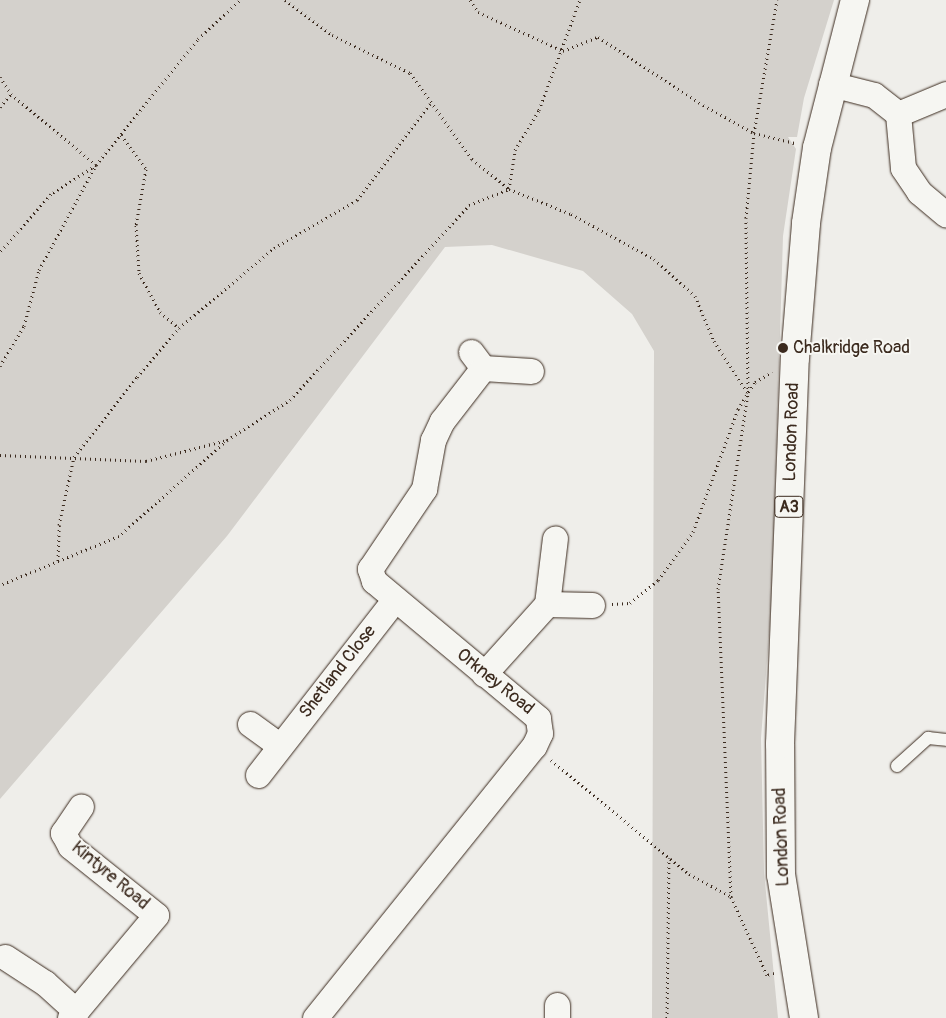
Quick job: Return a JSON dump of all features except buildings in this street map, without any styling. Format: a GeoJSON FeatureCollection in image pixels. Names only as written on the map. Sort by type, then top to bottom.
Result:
{"type":"FeatureCollection","features":[{"type":"Feature","properties":{"kind":"main road","name":"London Road"},"geometry":{"type":"LineString","coordinates":[[804,1018],[781,875],[780,744],[795,358],[806,223],[817,148],[831,84],[856,0]]}},
{"type":"Feature","properties":{"kind":"street"},"geometry":{"type":"LineString","coordinates":[[831,84],[874,95],[898,114],[903,168],[918,192],[946,215]]}},
{"type":"Feature","properties":{"kind":"street"},"geometry":{"type":"LineString","coordinates":[[898,114],[946,94]]}},
{"type":"Feature","properties":{"kind":"street","name":"Orkney Road"},"geometry":{"type":"LineString","coordinates":[[319,1017],[534,746],[540,734],[538,718],[374,581],[370,569],[424,488],[433,440],[477,360],[531,371]]}},
{"type":"Feature","properties":{"kind":"street"},"geometry":{"type":"LineString","coordinates":[[484,674],[547,604],[555,538]]}},
{"type":"Feature","properties":{"kind":"street","name":"Shetland Close"},"geometry":{"type":"LineString","coordinates":[[258,775],[395,599]]}},
{"type":"Feature","properties":{"kind":"street"},"geometry":{"type":"LineString","coordinates":[[547,604],[592,605]]}},
{"type":"Feature","properties":{"kind":"street"},"geometry":{"type":"LineString","coordinates":[[250,724],[280,746]]}},
{"type":"Feature","properties":{"kind":"street","name":"Kintyre Road"},"geometry":{"type":"LineString","coordinates":[[5,957],[45,983],[73,1015],[156,915],[70,846],[64,833],[81,806]]}},
{"type":"Feature","properties":{"kind":"lane"},"geometry":{"type":"LineString","coordinates":[[897,766],[928,738],[946,740]]}},
{"type":"Feature","properties":{"kind":"path"},"geometry":{"type":"LineString","coordinates":[[0,366],[24,326],[39,270],[96,165],[198,39],[240,0]]}},
{"type":"Feature","properties":{"kind":"path"},"geometry":{"type":"LineString","coordinates":[[285,0],[332,35],[410,74],[430,104],[472,159],[509,189],[571,214],[654,259],[695,296],[714,341],[748,393]]}},
{"type":"Feature","properties":{"kind":"path"},"geometry":{"type":"LineString","coordinates":[[470,0],[478,12],[562,51],[598,37],[703,105],[754,133],[817,148]]}},
{"type":"Feature","properties":{"kind":"path"},"geometry":{"type":"LineString","coordinates":[[509,189],[515,150],[539,110],[580,0]]}},
{"type":"Feature","properties":{"kind":"path"},"geometry":{"type":"LineString","coordinates":[[767,975],[731,897],[718,589],[748,393],[746,218],[754,133],[777,0]]}},
{"type":"Feature","properties":{"kind":"path"},"geometry":{"type":"LineString","coordinates":[[0,77],[11,94],[96,165]]}},
{"type":"Feature","properties":{"kind":"path"},"geometry":{"type":"LineString","coordinates":[[0,107],[11,94]]}},
{"type":"Feature","properties":{"kind":"path"},"geometry":{"type":"LineString","coordinates":[[58,561],[59,525],[74,457],[179,328],[274,248],[356,200],[430,104]]}},
{"type":"Feature","properties":{"kind":"path"},"geometry":{"type":"LineString","coordinates":[[121,135],[146,169],[136,225],[139,273],[160,312],[179,328]]}},
{"type":"Feature","properties":{"kind":"path"},"geometry":{"type":"LineString","coordinates":[[0,252],[51,194],[96,165]]}},
{"type":"Feature","properties":{"kind":"path"},"geometry":{"type":"LineString","coordinates":[[0,585],[119,536],[227,440],[290,400],[469,205],[509,189]]}},
{"type":"Feature","properties":{"kind":"path"},"geometry":{"type":"LineString","coordinates":[[592,605],[630,604],[658,580],[694,532],[738,409],[756,382],[795,358]]}},
{"type":"Feature","properties":{"kind":"path"},"geometry":{"type":"LineString","coordinates":[[0,455],[74,457],[146,462],[227,440]]}},
{"type":"Feature","properties":{"kind":"path"},"geometry":{"type":"LineString","coordinates":[[534,746],[689,874],[731,897]]}},
{"type":"Feature","properties":{"kind":"path"},"geometry":{"type":"LineString","coordinates":[[667,1018],[669,857]]}},
{"type":"Feature","properties":{"kind":"shaded area"},"geometry":{"type":"Polygon","coordinates":[[[0,0],[834,0],[804,98],[797,137],[788,137],[796,149],[783,236],[772,598],[761,738],[764,872],[778,1018],[652,1018],[654,351],[632,314],[583,271],[492,245],[445,247],[227,536],[0,799],[0,0]]]}},
{"type":"Feature","properties":{"kind":"place","name":"Chalkridge Road"},"geometry":{"type":"Point","coordinates":[783,348]}}]}
